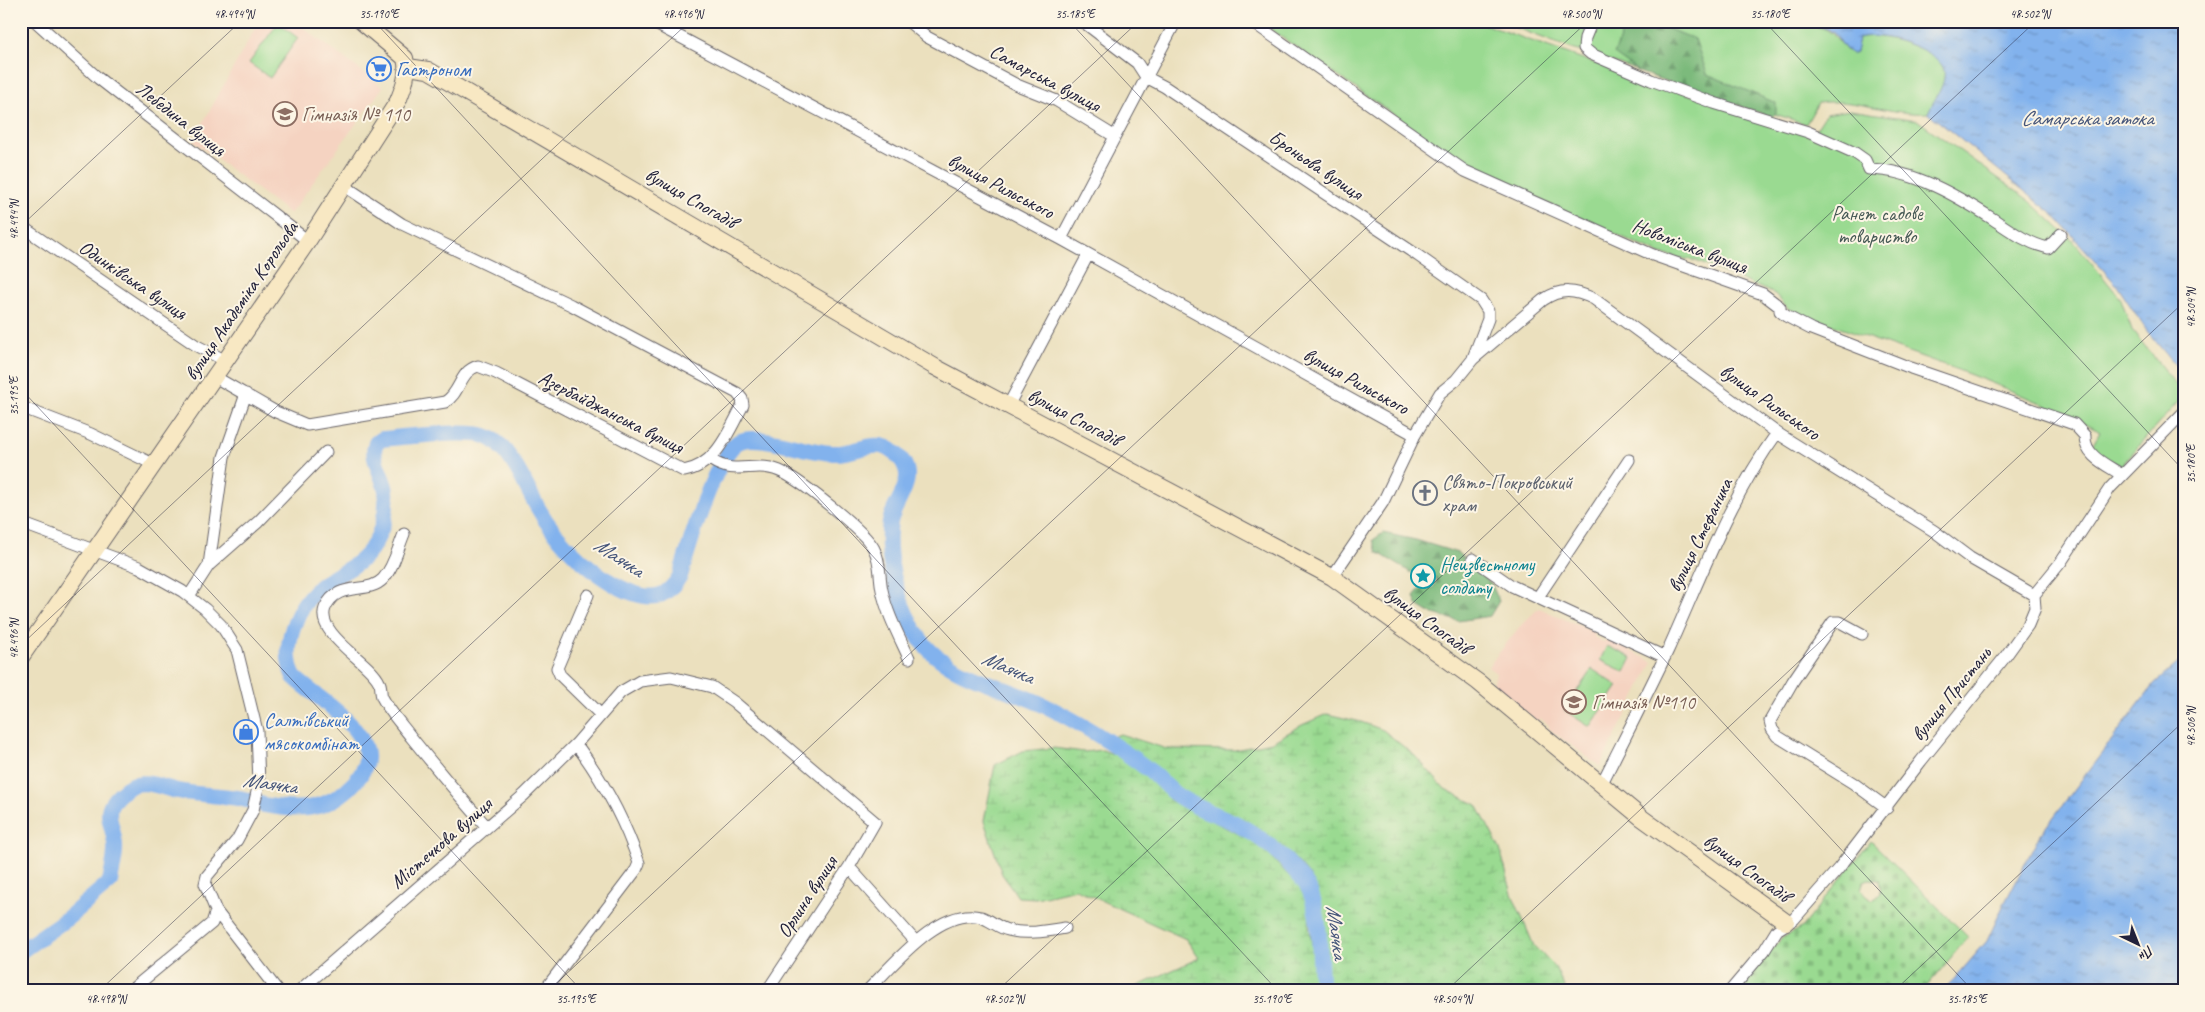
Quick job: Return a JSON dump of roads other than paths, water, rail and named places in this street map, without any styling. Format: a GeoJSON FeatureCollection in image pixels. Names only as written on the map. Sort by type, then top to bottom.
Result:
{"type":"FeatureCollection","features":[{"type":"Feature","properties":{"kind":"street","name":"Лебедина вулиця"},"geometry":{"type":"LineString","coordinates":[[35,21],[98,78],[308,241]]}},
{"type":"Feature","properties":{"kind":"street"},"geometry":{"type":"LineString","coordinates":[[360,21],[406,58],[408,67]]}},
{"type":"Feature","properties":{"kind":"street","name":"вулиця Рильського"},"geometry":{"type":"LineString","coordinates":[[650,21],[1088,254],[1415,435],[1440,392],[1456,380],[1473,359],[1554,292],[1567,290],[1594,298],[1777,433],[1934,531],[1970,558],[2034,595]]}},
{"type":"Feature","properties":{"kind":"street","name":"Самарська вулиця"},"geometry":{"type":"LineString","coordinates":[[908,21],[928,37],[1017,85],[1057,101],[1114,136]]}},
{"type":"Feature","properties":{"kind":"street","name":"Броньова вулиця"},"geometry":{"type":"LineString","coordinates":[[1082,21],[1137,62],[1146,77],[1400,244],[1480,300],[1488,312],[1488,319],[1473,359]]}},
{"type":"Feature","properties":{"kind":"street"},"geometry":{"type":"LineString","coordinates":[[1061,240],[1176,21]]}},
{"type":"Feature","properties":{"kind":"street","name":"Новоміська вулиця"},"geometry":{"type":"LineString","coordinates":[[1251,21],[1465,171],[1653,255],[1763,294],[1780,306],[1780,311],[1786,316],[1811,328],[1911,368],[2074,424],[2084,436],[2084,445],[2089,452],[2122,475]]}},
{"type":"Feature","properties":{"kind":"street"},"geometry":{"type":"LineString","coordinates":[[1592,21],[1585,38],[1584,48],[1591,54],[1651,80],[1714,103],[1808,132],[1855,153],[1865,160],[1869,170],[1883,170],[1924,181],[1973,206],[2033,244],[2048,248],[2061,234]]}},
{"type":"Feature","properties":{"kind":"street","name":"вулиця Академіка Корольова"},"geometry":{"type":"LineString","coordinates":[[21,657],[308,241],[398,100],[406,82],[408,67]]}},
{"type":"Feature","properties":{"kind":"street","name":"вулиця Спогадів"},"geometry":{"type":"LineString","coordinates":[[408,67],[428,70],[935,367],[1332,577],[1478,682],[1642,818],[1786,922]]}},
{"type":"Feature","properties":{"kind":"street"},"geometry":{"type":"LineString","coordinates":[[343,185],[411,228],[571,305],[737,393],[742,399],[743,406],[714,462],[730,470],[762,466],[784,474],[858,528],[871,544],[878,558],[882,590],[893,623],[909,658]]}},
{"type":"Feature","properties":{"kind":"street","name":"Одинківська вулиця"},"geometry":{"type":"LineString","coordinates":[[21,226],[197,346],[226,361]]}},
{"type":"Feature","properties":{"kind":"street","name":"вулиця Спогадів"},"geometry":{"type":"LineString","coordinates":[[1008,406],[1088,254]]}},
{"type":"Feature","properties":{"kind":"street","name":"Азербайджанська вулиця"},"geometry":{"type":"LineString","coordinates":[[215,377],[276,412],[308,425],[446,402],[456,392],[466,372],[478,366],[496,373],[684,471],[696,469],[714,462]]}},
{"type":"Feature","properties":{"kind":"street"},"geometry":{"type":"LineString","coordinates":[[209,565],[224,457],[246,394]]}},
{"type":"Feature","properties":{"kind":"street"},"geometry":{"type":"LineString","coordinates":[[21,407],[91,434],[155,465]]}},
{"type":"Feature","properties":{"kind":"street"},"geometry":{"type":"LineString","coordinates":[[2034,595],[2061,562],[2110,488],[2184,412]]}},
{"type":"Feature","properties":{"kind":"street","name":"вулиця Стефаника"},"geometry":{"type":"LineString","coordinates":[[1602,783],[1665,657],[1732,508],[1753,470],[1777,433]]}},
{"type":"Feature","properties":{"kind":"street"},"geometry":{"type":"LineString","coordinates":[[1332,577],[1383,502],[1415,435]]}},
{"type":"Feature","properties":{"kind":"street"},"geometry":{"type":"LineString","coordinates":[[188,596],[196,581],[209,565],[258,522],[326,452]]}},
{"type":"Feature","properties":{"kind":"street"},"geometry":{"type":"LineString","coordinates":[[1538,597],[1628,460]]}},
{"type":"Feature","properties":{"kind":"street"},"geometry":{"type":"LineString","coordinates":[[21,523],[95,552],[139,566],[188,596],[221,625],[237,650],[257,731],[259,770],[256,796],[253,810],[236,840],[207,876],[205,884],[216,911],[278,991]]}},
{"type":"Feature","properties":{"kind":"street"},"geometry":{"type":"LineString","coordinates":[[404,534],[393,562],[384,578],[378,583],[352,588],[334,596],[324,610],[324,621],[331,632],[379,681],[382,696],[405,729],[445,780],[487,828]]}},
{"type":"Feature","properties":{"kind":"street"},"geometry":{"type":"LineString","coordinates":[[1473,559],[1512,586],[1665,657]]}},
{"type":"Feature","properties":{"kind":"street"},"geometry":{"type":"LineString","coordinates":[[588,594],[557,668],[560,675],[601,714]]}},
{"type":"Feature","properties":{"kind":"street","name":"вулиця Пристань"},"geometry":{"type":"LineString","coordinates":[[1730,991],[1764,951],[1777,930],[1786,922],[1794,919],[1839,868],[1921,761],[2005,657],[2028,625],[2035,608],[2034,595]]}},
{"type":"Feature","properties":{"kind":"street"},"geometry":{"type":"LineString","coordinates":[[1862,634],[1840,622],[1833,622],[1793,681],[1770,721],[1770,725],[1777,736],[1852,783],[1886,808]]}},
{"type":"Feature","properties":{"kind":"street","name":"Містечкова вулиця"},"geometry":{"type":"LineString","coordinates":[[299,991],[487,828],[576,744],[621,692],[640,681],[671,677],[712,687],[763,725],[875,822]]}},
{"type":"Feature","properties":{"kind":"street"},"geometry":{"type":"LineString","coordinates":[[544,991],[636,870],[639,863],[624,826],[587,758],[576,744]]}},
{"type":"Feature","properties":{"kind":"street","name":"Орлина вулиця"},"geometry":{"type":"LineString","coordinates":[[767,991],[849,867],[875,822]]}},
{"type":"Feature","properties":{"kind":"street"},"geometry":{"type":"LineString","coordinates":[[849,867],[916,942]]}},
{"type":"Feature","properties":{"kind":"street"},"geometry":{"type":"LineString","coordinates":[[130,991],[212,923],[216,911]]}},
{"type":"Feature","properties":{"kind":"street"},"geometry":{"type":"LineString","coordinates":[[867,991],[916,942],[948,921],[964,915],[980,917],[1008,930],[1037,932],[1065,928]]}},
{"type":"Feature","properties":{"kind":"water","name":"Самарська затока"},"geometry":{"type":"Polygon","coordinates":[[[1789,21],[2184,21],[2184,371],[2176,366],[2147,331],[2116,284],[2054,215],[1928,113],[1943,81],[1944,70],[1940,62],[1931,55],[1907,43],[1880,37],[1868,36],[1859,38],[1856,52],[1853,54],[1846,50],[1834,34],[1827,29],[1789,21]]]}},
{"type":"Feature","properties":{"kind":"water"},"geometry":{"type":"Polygon","coordinates":[[[2184,658],[2184,991],[1944,991],[1987,941],[2040,835],[2154,684],[2184,658]]]}},
{"type":"Feature","properties":{"kind":"waterway","name":"Маячка"},"geometry":{"type":"LineString","coordinates":[[21,951],[69,917],[110,882],[115,849],[109,814],[110,808],[112,802],[127,788],[139,783],[146,783],[172,790],[241,799],[264,805],[301,808],[324,804],[334,799],[354,783],[364,767],[366,752],[360,737],[335,710],[294,677],[289,653],[293,627],[298,615],[313,593],[322,585],[361,561],[371,549],[381,529],[385,513],[386,491],[374,454],[376,443],[382,439],[437,434],[468,434],[488,437],[496,442],[510,458],[546,521],[566,546],[606,579],[619,587],[648,597],[666,592],[680,576],[703,504],[720,465],[729,451],[738,442],[753,439],[833,453],[873,446],[888,448],[895,453],[903,462],[907,471],[907,480],[890,522],[890,556],[898,594],[914,630],[925,644],[936,656],[960,671],[1026,697],[1081,725],[1138,762],[1181,798],[1237,824],[1276,851],[1305,882],[1313,901],[1318,926],[1322,991]]}},
{"type":"Feature","properties":{"kind":"place","name":"Гастроном"},"geometry":{"type":"Point","coordinates":[379,69]}},
{"type":"Feature","properties":{"kind":"place","name":"Гімназія № 110"},"geometry":{"type":"Point","coordinates":[285,114]}},
{"type":"Feature","properties":{"kind":"place","name":"Свято-Покровський храм"},"geometry":{"type":"Point","coordinates":[1425,493]}},
{"type":"Feature","properties":{"kind":"place","name":"Неизвестному солдату"},"geometry":{"type":"Point","coordinates":[1423,576]}},
{"type":"Feature","properties":{"kind":"place","name":"Гімназія №110"},"geometry":{"type":"Point","coordinates":[1574,702]}},
{"type":"Feature","properties":{"kind":"place","name":"Салтівський мясокомбінат"},"geometry":{"type":"Point","coordinates":[246,732]}},
{"type":"Feature","properties":{"kind":"park label","name":"Ранет садове товариство"},"geometry":{"type":"Point","coordinates":[1877,224]}}]}
